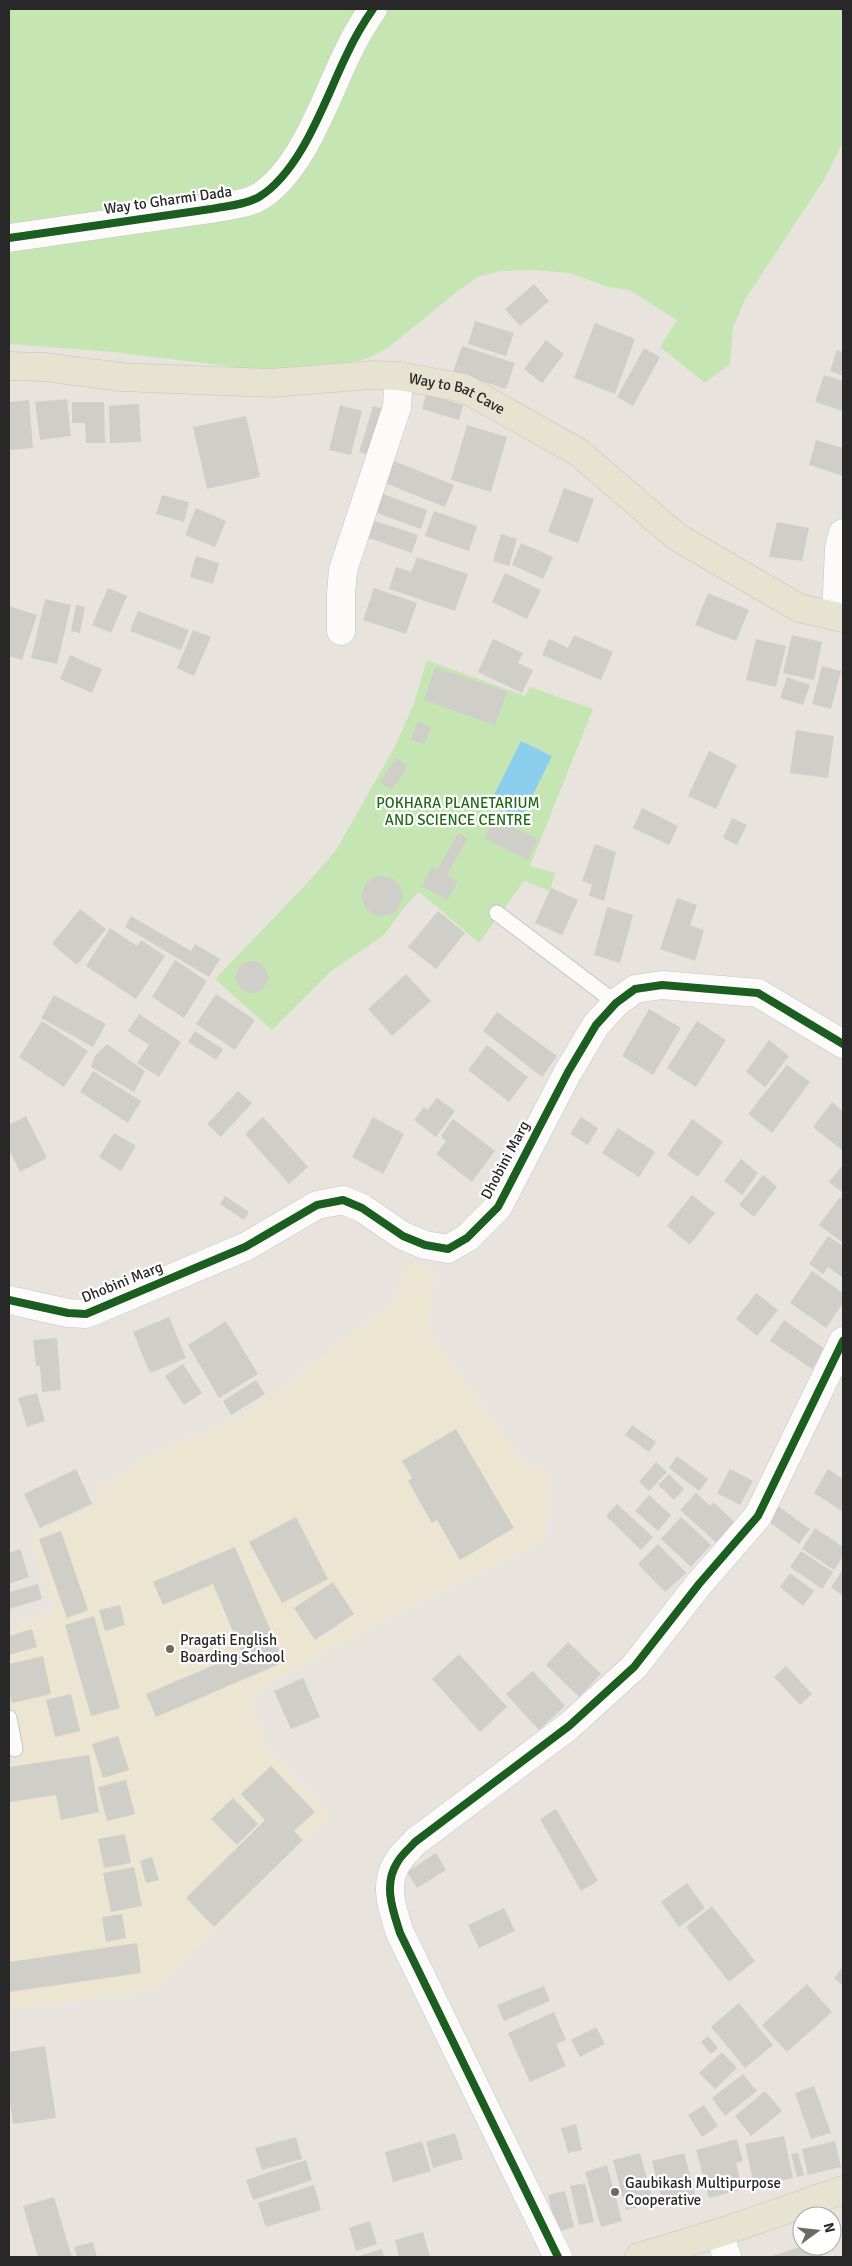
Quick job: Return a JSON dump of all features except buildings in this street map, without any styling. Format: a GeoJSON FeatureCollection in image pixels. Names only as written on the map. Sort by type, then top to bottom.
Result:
{"type":"FeatureCollection","features":[{"type":"Feature","properties":{"kind":"main road","name":"Way to Bat Cave"},"geometry":{"type":"LineString","coordinates":[[9,366],[44,367],[121,377],[271,383],[372,375],[399,376],[464,388],[578,452],[677,537],[799,608],[840,617]]}},
{"type":"Feature","properties":{"kind":"main road"},"geometry":{"type":"LineString","coordinates":[[639,2257],[723,2245],[843,2190]]}},
{"type":"Feature","properties":{"kind":"street","name":"Way to Gharmi Dada"},"geometry":{"type":"LineString","coordinates":[[9,238],[211,209],[240,204],[258,198],[273,186],[294,160],[313,127],[348,51],[372,9]]}},
{"type":"Feature","properties":{"kind":"street"},"geometry":{"type":"LineString","coordinates":[[341,631],[343,570],[397,407],[399,376]]}},
{"type":"Feature","properties":{"kind":"street"},"geometry":{"type":"LineString","coordinates":[[840,617],[839,548],[843,533]]}},
{"type":"Feature","properties":{"kind":"street","name":"Dhobini Marg"},"geometry":{"type":"LineString","coordinates":[[9,1300],[68,1313],[86,1314],[245,1247],[317,1205],[342,1200],[362,1208],[403,1236],[425,1245],[448,1248],[467,1238],[498,1207],[568,1072],[596,1025],[616,1003],[635,989],[662,985],[758,994],[843,1044]]}},
{"type":"Feature","properties":{"kind":"street"},"geometry":{"type":"LineString","coordinates":[[558,2257],[400,1933],[391,1904],[390,1887],[396,1864],[415,1842],[569,1726],[634,1667],[699,1584],[758,1516],[843,1341]]}},
{"type":"Feature","properties":{"kind":"lane"},"geometry":{"type":"LineString","coordinates":[[497,913],[616,1003]]}},
{"type":"Feature","properties":{"kind":"lane"},"geometry":{"type":"LineString","coordinates":[[9,1718],[15,1749]]}},
{"type":"Feature","properties":{"kind":"shaded area","name":"Pragati English Boarding School"},"geometry":{"type":"Polygon","coordinates":[[[411,1261],[434,1274],[428,1319],[434,1341],[519,1457],[547,1475],[545,1539],[287,1671],[248,1698],[266,1747],[330,1816],[152,1991],[9,2009],[9,1627],[56,1610],[31,1536],[97,1504],[96,1489],[167,1448],[229,1423],[272,1396],[391,1305],[411,1261]]]}},
{"type":"Feature","properties":{"kind":"green space"},"geometry":{"type":"Polygon","coordinates":[[[9,9],[843,9],[843,142],[824,180],[744,301],[733,328],[730,364],[705,383],[660,347],[677,320],[629,290],[608,287],[570,273],[532,270],[501,271],[480,276],[459,290],[388,348],[366,359],[326,367],[243,368],[113,352],[9,344],[9,9]]]}},
{"type":"Feature","properties":{"kind":"green space","name":"POKHARA PLANETARIUM AND SCIENCE CENTRE"},"geometry":{"type":"Polygon","coordinates":[[[427,660],[525,696],[530,687],[593,709],[530,866],[555,873],[550,891],[524,881],[479,943],[419,892],[407,904],[384,935],[330,972],[272,1030],[215,979],[311,879],[336,850],[394,748],[413,706],[427,660]]]}},
{"type":"Feature","properties":{"kind":"water"},"geometry":{"type":"Polygon","coordinates":[[[521,741],[552,756],[521,819],[490,803],[521,741]]]}},
{"type":"Feature","properties":{"kind":"cycle path"},"geometry":{"type":"LineString","coordinates":[[9,238],[242,204],[259,197],[275,185],[301,151],[351,46],[373,9]]}},
{"type":"Feature","properties":{"kind":"cycle path"},"geometry":{"type":"LineString","coordinates":[[9,1300],[68,1313],[86,1314],[245,1247],[317,1205],[343,1200],[362,1208],[403,1236],[425,1245],[448,1249],[467,1238],[498,1207],[568,1072],[596,1025],[616,1003],[635,989],[662,985],[758,993],[843,1044]]}},
{"type":"Feature","properties":{"kind":"cycle path"},"geometry":{"type":"LineString","coordinates":[[558,2257],[400,1933],[391,1898],[390,1889],[393,1871],[401,1857],[415,1842],[569,1726],[634,1667],[699,1584],[758,1516],[843,1341]]}},
{"type":"Feature","properties":{"kind":"place","name":"Pragati English Boarding School"},"geometry":{"type":"Point","coordinates":[170,1649]}},
{"type":"Feature","properties":{"kind":"place","name":"Gaubikash Multipurpose Cooperative"},"geometry":{"type":"Point","coordinates":[615,2192]}}]}
